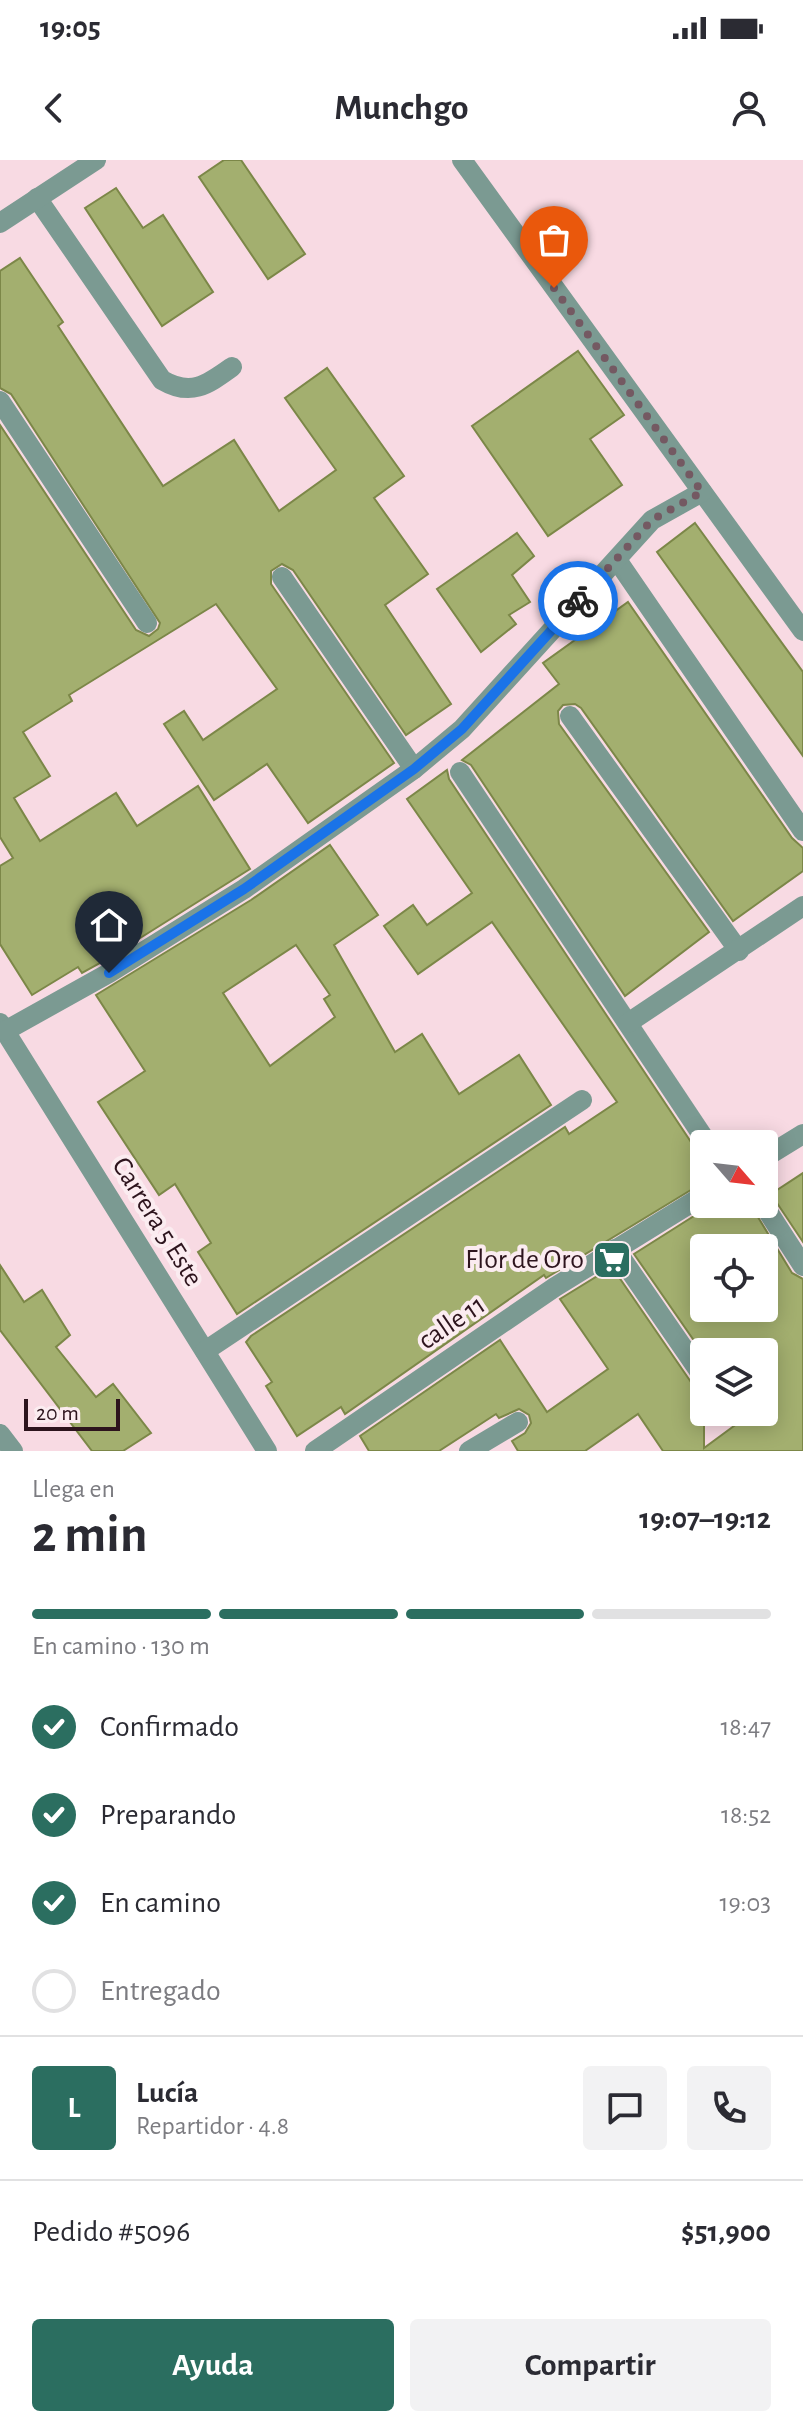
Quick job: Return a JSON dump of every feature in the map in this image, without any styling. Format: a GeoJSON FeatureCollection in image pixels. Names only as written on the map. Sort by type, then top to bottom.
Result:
{"type":"FeatureCollection","features":[{"type":"Feature","properties":{"kind":"street"},"geometry":{"type":"LineString","coordinates":[[0,223],[96,160]]}},
{"type":"Feature","properties":{"kind":"street"},"geometry":{"type":"LineString","coordinates":[[462,160],[803,631]]}},
{"type":"Feature","properties":{"kind":"street"},"geometry":{"type":"LineString","coordinates":[[37,198],[162,380],[187,390],[203,388],[232,367]]}},
{"type":"Feature","properties":{"kind":"street"},"geometry":{"type":"LineString","coordinates":[[0,401],[147,623]]}},
{"type":"Feature","properties":{"kind":"street"},"geometry":{"type":"LineString","coordinates":[[2,1027],[109,973],[244,889],[414,769],[462,729],[652,520],[702,492]]}},
{"type":"Feature","properties":{"kind":"street"},"geometry":{"type":"LineString","coordinates":[[617,560],[803,831]]}},
{"type":"Feature","properties":{"kind":"street"},"geometry":{"type":"LineString","coordinates":[[282,577],[414,769]]}},
{"type":"Feature","properties":{"kind":"street"},"geometry":{"type":"LineString","coordinates":[[570,716],[739,951]]}},
{"type":"Feature","properties":{"kind":"street"},"geometry":{"type":"LineString","coordinates":[[460,772],[699,1130]]}},
{"type":"Feature","properties":{"kind":"street"},"geometry":{"type":"LineString","coordinates":[[628,1023],[803,906]]}},
{"type":"Feature","properties":{"kind":"street","name":"Carrera 5 Este"},"geometry":{"type":"LineString","coordinates":[[2,1027],[267,1451]]}},
{"type":"Feature","properties":{"kind":"street"},"geometry":{"type":"LineString","coordinates":[[205,1351],[582,1100]]}},
{"type":"Feature","properties":{"kind":"street"},"geometry":{"type":"LineString","coordinates":[[778,1149],[803,1134]]}},
{"type":"Feature","properties":{"kind":"street","name":"calle 11"},"geometry":{"type":"LineString","coordinates":[[315,1451],[615,1249],[690,1203]]}},
{"type":"Feature","properties":{"kind":"street"},"geometry":{"type":"LineString","coordinates":[[772,1218],[803,1266]]}},
{"type":"Feature","properties":{"kind":"street"},"geometry":{"type":"LineString","coordinates":[[615,1249],[690,1358]]}},
{"type":"Feature","properties":{"kind":"street"},"geometry":{"type":"LineString","coordinates":[[469,1451],[518,1422]]}},
{"type":"Feature","properties":{"kind":"street"},"geometry":{"type":"LineString","coordinates":[[0,1434],[13,1451]]}},
{"type":"Feature","properties":{"kind":"building"},"geometry":{"type":"Polygon","coordinates":[[[224,160],[241,160],[305,254],[268,279],[199,177],[224,160]]]}},
{"type":"Feature","properties":{"kind":"building"},"geometry":{"type":"Polygon","coordinates":[[[116,188],[143,228],[163,215],[213,292],[162,326],[85,208],[116,188]]]}},
{"type":"Feature","properties":{"kind":"building"},"geometry":{"type":"Polygon","coordinates":[[[20,258],[63,322],[58,326],[163,486],[234,440],[279,511],[336,470],[285,398],[327,368],[404,476],[374,498],[428,574],[385,605],[451,704],[406,735],[293,570],[282,564],[271,571],[271,584],[394,763],[308,823],[267,764],[214,800],[164,724],[184,711],[203,740],[277,689],[216,604],[69,695],[72,701],[23,732],[50,776],[14,798],[40,841],[116,793],[137,826],[198,786],[250,869],[102,962],[82,973],[78,967],[32,995],[0,944],[0,866],[13,858],[0,837],[0,425],[136,630],[149,636],[160,623],[11,394],[0,388],[0,271],[20,258]]]}},
{"type":"Feature","properties":{"kind":"building"},"geometry":{"type":"Polygon","coordinates":[[[578,351],[624,415],[590,439],[622,485],[548,536],[472,426],[578,351]]]}},
{"type":"Feature","properties":{"kind":"building"},"geometry":{"type":"Polygon","coordinates":[[[695,523],[803,672],[803,756],[657,552],[695,523]]]}},
{"type":"Feature","properties":{"kind":"building"},"geometry":{"type":"Polygon","coordinates":[[[517,533],[534,556],[512,575],[530,602],[509,615],[516,624],[481,652],[437,589],[517,533]]]}},
{"type":"Feature","properties":{"kind":"building"},"geometry":{"type":"Polygon","coordinates":[[[628,602],[792,838],[803,848],[803,871],[733,921],[581,708],[575,704],[563,705],[558,711],[559,724],[709,932],[625,996],[471,765],[462,760],[559,684],[543,663],[628,602]]]}},
{"type":"Feature","properties":{"kind":"building"},"geometry":{"type":"Polygon","coordinates":[[[447,770],[449,779],[690,1140],[690,1191],[546,1278],[544,1275],[345,1414],[341,1407],[297,1436],[266,1386],[272,1382],[246,1342],[251,1336],[565,1127],[569,1134],[617,1102],[492,922],[418,974],[384,926],[413,905],[427,925],[472,893],[407,799],[447,770]]]}},
{"type":"Feature","properties":{"kind":"building"},"geometry":{"type":"Polygon","coordinates":[[[330,845],[378,915],[334,945],[395,1052],[422,1034],[459,1094],[519,1055],[551,1105],[237,1314],[198,1252],[211,1243],[175,1184],[159,1195],[98,1102],[145,1071],[96,995],[251,900],[330,845]],[[296,945],[223,993],[270,1066],[335,1017],[324,999],[330,995],[296,945]]]}},
{"type":"Feature","properties":{"kind":"building"},"geometry":{"type":"Polygon","coordinates":[[[803,1173],[803,1242],[778,1204],[778,1189],[803,1173]]]}},
{"type":"Feature","properties":{"kind":"building"},"geometry":{"type":"Polygon","coordinates":[[[691,1218],[759,1218],[768,1234],[690,1234],[690,1322],[778,1322],[778,1250],[792,1273],[803,1279],[803,1451],[663,1451],[638,1414],[585,1451],[518,1451],[512,1441],[525,1433],[531,1423],[529,1415],[519,1409],[499,1418],[496,1414],[439,1451],[369,1451],[360,1436],[500,1340],[547,1412],[608,1369],[560,1299],[612,1267],[690,1381],[690,1426],[704,1426],[704,1448],[734,1426],[778,1426],[778,1338],[692,1338],[634,1254],[691,1218]]]}},
{"type":"Feature","properties":{"kind":"building"},"geometry":{"type":"Polygon","coordinates":[[[0,1265],[24,1302],[42,1290],[70,1335],[56,1347],[96,1397],[113,1384],[151,1433],[123,1451],[92,1451],[0,1330],[0,1265]]]}},
{"type":"Feature","properties":{"kind":"way so far"},"geometry":{"type":"LineString","coordinates":[[554,288],[702,492],[652,520],[578,601]]}},
{"type":"Feature","properties":{"kind":"place","name":"Flor de Oro"},"geometry":{"type":"Point","coordinates":[612,1260]}},
{"type":"Feature","properties":{"kind":"route"},"geometry":{"type":"LineString","coordinates":[[109,973],[244,889],[414,769],[462,729],[578,601]]}}]}
